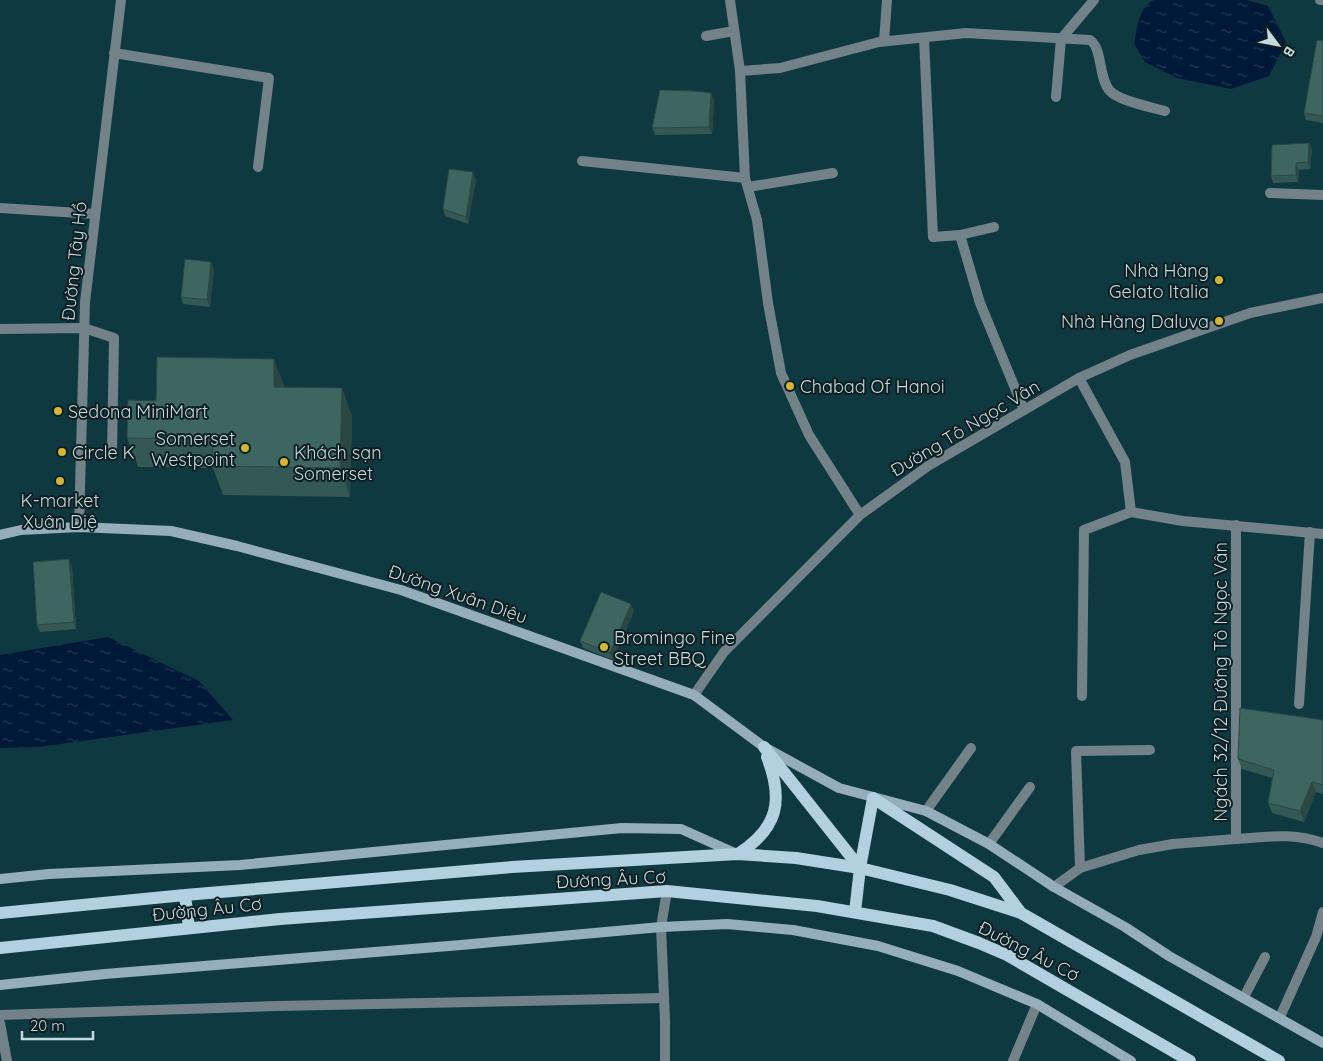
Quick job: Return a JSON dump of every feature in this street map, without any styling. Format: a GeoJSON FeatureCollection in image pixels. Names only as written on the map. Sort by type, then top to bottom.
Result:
{"type":"FeatureCollection","features":[{"type":"Feature","properties":{"kind":"main road"},"geometry":{"type":"LineString","coordinates":[[738,854],[758,840],[764,833],[772,818],[777,801],[775,783],[764,747]]}},
{"type":"Feature","properties":{"kind":"main road"},"geometry":{"type":"LineString","coordinates":[[764,747],[860,868]]}},
{"type":"Feature","properties":{"kind":"main road"},"geometry":{"type":"LineString","coordinates":[[855,912],[860,868],[873,798],[994,877],[1021,913]]}},
{"type":"Feature","properties":{"kind":"main road","name":"Đường Âu Cơ"},"geometry":{"type":"LineString","coordinates":[[0,913],[512,867],[738,854],[796,858],[860,868],[950,890],[1021,913],[1279,1061]]}},
{"type":"Feature","properties":{"kind":"main road","name":"Đường Âu Cơ"},"geometry":{"type":"LineString","coordinates":[[0,948],[280,919],[667,891],[855,912],[933,926],[1007,955],[1190,1061]]}},
{"type":"Feature","properties":{"kind":"main road"},"geometry":{"type":"LineString","coordinates":[[185,895],[189,928]]}},
{"type":"Feature","properties":{"kind":"street","name":"Đường Tây Hồ"},"geometry":{"type":"LineString","coordinates":[[79,527],[85,302],[121,0]]}},
{"type":"Feature","properties":{"kind":"street"},"geometry":{"type":"LineString","coordinates":[[730,0],[740,71],[747,183],[757,220],[768,303],[781,373],[809,435],[860,516]]}},
{"type":"Feature","properties":{"kind":"street"},"geometry":{"type":"LineString","coordinates":[[884,41],[887,0]]}},
{"type":"Feature","properties":{"kind":"street"},"geometry":{"type":"LineString","coordinates":[[1056,98],[1061,39],[1094,0]]}},
{"type":"Feature","properties":{"kind":"street"},"geometry":{"type":"LineString","coordinates":[[706,36],[734,31]]}},
{"type":"Feature","properties":{"kind":"street"},"geometry":{"type":"LineString","coordinates":[[740,71],[780,68],[884,41],[966,33],[1090,40],[1096,45],[1103,80],[1110,92],[1123,99],[1165,111]]}},
{"type":"Feature","properties":{"kind":"street"},"geometry":{"type":"LineString","coordinates":[[924,38],[934,237],[960,235],[994,227]]}},
{"type":"Feature","properties":{"kind":"street"},"geometry":{"type":"LineString","coordinates":[[114,53],[269,78],[258,167]]}},
{"type":"Feature","properties":{"kind":"street"},"geometry":{"type":"LineString","coordinates":[[582,161],[747,183],[833,173]]}},
{"type":"Feature","properties":{"kind":"street"},"geometry":{"type":"LineString","coordinates":[[1270,193],[1323,195]]}},
{"type":"Feature","properties":{"kind":"street"},"geometry":{"type":"LineString","coordinates":[[0,208],[95,214]]}},
{"type":"Feature","properties":{"kind":"street"},"geometry":{"type":"LineString","coordinates":[[960,235],[980,303],[1024,410]]}},
{"type":"Feature","properties":{"kind":"street","name":"Đường Tô Ngọc Vân"},"geometry":{"type":"LineString","coordinates":[[694,695],[724,652],[860,516],[928,466],[1079,378],[1130,355],[1250,313],[1323,298]]}},
{"type":"Feature","properties":{"kind":"street"},"geometry":{"type":"LineString","coordinates":[[0,329],[84,328],[114,338],[112,454]]}},
{"type":"Feature","properties":{"kind":"street"},"geometry":{"type":"LineString","coordinates":[[1079,378],[1125,462],[1131,512]]}},
{"type":"Feature","properties":{"kind":"street"},"geometry":{"type":"LineString","coordinates":[[1082,696],[1084,530],[1131,512],[1183,520],[1323,534]]}},
{"type":"Feature","properties":{"kind":"street","name":"Ngách 32/12 Đường Tô Ngọc Vân"},"geometry":{"type":"LineString","coordinates":[[1236,526],[1236,839]]}},
{"type":"Feature","properties":{"kind":"street","name":"Đường Xuân Diệu"},"geometry":{"type":"LineString","coordinates":[[0,535],[22,530],[79,527],[171,531],[237,546],[382,584],[694,695],[764,747],[839,788],[873,798]]}},
{"type":"Feature","properties":{"kind":"street"},"geometry":{"type":"LineString","coordinates":[[1299,704],[1310,532]]}},
{"type":"Feature","properties":{"kind":"street"},"geometry":{"type":"LineString","coordinates":[[926,811],[970,748]]}},
{"type":"Feature","properties":{"kind":"street"},"geometry":{"type":"LineString","coordinates":[[1080,868],[1076,751],[1150,750]]}},
{"type":"Feature","properties":{"kind":"street"},"geometry":{"type":"LineString","coordinates":[[989,844],[1030,787]]}},
{"type":"Feature","properties":{"kind":"street"},"geometry":{"type":"LineString","coordinates":[[873,798],[926,811],[989,844],[1054,887],[1323,1043]]}},
{"type":"Feature","properties":{"kind":"street","name":"Đường Âu Cơ"},"geometry":{"type":"LineString","coordinates":[[0,879],[49,874],[240,864],[622,828],[681,829],[738,854]]}},
{"type":"Feature","properties":{"kind":"street"},"geometry":{"type":"LineString","coordinates":[[1054,887],[1080,868],[1139,850],[1173,844],[1286,835],[1306,837],[1323,843]]}},
{"type":"Feature","properties":{"kind":"street"},"geometry":{"type":"LineString","coordinates":[[666,1061],[661,927],[667,891]]}},
{"type":"Feature","properties":{"kind":"street"},"geometry":{"type":"LineString","coordinates":[[1280,1018],[1316,937],[1323,912]]}},
{"type":"Feature","properties":{"kind":"street"},"geometry":{"type":"LineString","coordinates":[[0,985],[661,927],[727,924],[793,930],[878,946],[958,971],[1037,1004],[1130,1061]]}},
{"type":"Feature","properties":{"kind":"street"},"geometry":{"type":"LineString","coordinates":[[1244,997],[1265,957]]}},
{"type":"Feature","properties":{"kind":"street"},"geometry":{"type":"LineString","coordinates":[[0,1015],[277,1006],[664,998]]}},
{"type":"Feature","properties":{"kind":"street"},"geometry":{"type":"LineString","coordinates":[[1013,1061],[1037,1004]]}},
{"type":"Feature","properties":{"kind":"street"},"geometry":{"type":"LineString","coordinates":[[0,1023],[7,1061]]}},
{"type":"Feature","properties":{"kind":"water"},"geometry":{"type":"Polygon","coordinates":[[[1154,0],[1247,0],[1268,6],[1286,42],[1269,76],[1231,89],[1177,78],[1145,62],[1134,44],[1141,13],[1154,0]]]}},
{"type":"Feature","properties":{"kind":"water"},"geometry":{"type":"Polygon","coordinates":[[[108,637],[199,681],[233,720],[39,747],[0,748],[0,655],[108,637]]]}},
{"type":"Feature","properties":{"kind":"building"},"geometry":{"type":"Polygon","coordinates":[[[1317,40],[1323,41],[1323,116],[1304,113],[1317,40]]]}},
{"type":"Feature","properties":{"kind":"building"},"geometry":{"type":"Polygon","coordinates":[[[660,90],[711,93],[709,127],[652,128],[660,90]]]}},
{"type":"Feature","properties":{"kind":"building"},"geometry":{"type":"Polygon","coordinates":[[[1309,143],[1308,162],[1296,163],[1296,175],[1271,176],[1272,145],[1309,143]]]}},
{"type":"Feature","properties":{"kind":"building"},"geometry":{"type":"Polygon","coordinates":[[[449,169],[473,172],[466,217],[443,209],[449,169]]]}},
{"type":"Feature","properties":{"kind":"building"},"geometry":{"type":"Polygon","coordinates":[[[185,259],[211,262],[207,300],[181,297],[185,259]]]}},
{"type":"Feature","properties":{"kind":"building","name":"Somerset Westpoint"},"geometry":{"type":"Polygon","coordinates":[[[157,357],[274,359],[274,387],[342,388],[340,468],[212,466],[213,439],[127,438],[128,400],[156,401],[157,357]]]}},
{"type":"Feature","properties":{"kind":"building"},"geometry":{"type":"Polygon","coordinates":[[[69,559],[74,622],[37,625],[33,562],[69,559]]]}},
{"type":"Feature","properties":{"kind":"building"},"geometry":{"type":"Polygon","coordinates":[[[601,592],[631,604],[610,653],[580,641],[601,592]]]}},
{"type":"Feature","properties":{"kind":"building"},"geometry":{"type":"Polygon","coordinates":[[[1240,708],[1323,720],[1323,785],[1312,782],[1300,811],[1268,803],[1274,770],[1238,759],[1240,708]]]}},
{"type":"Feature","properties":{"kind":"place","name":"Nhà Hàng Gelato Italia"},"geometry":{"type":"Point","coordinates":[1219,280]}},
{"type":"Feature","properties":{"kind":"place","name":"Nhà Hàng Daluva"},"geometry":{"type":"Point","coordinates":[1219,321]}},
{"type":"Feature","properties":{"kind":"place","name":"Chabad Of Hanoi"},"geometry":{"type":"Point","coordinates":[790,386]}},
{"type":"Feature","properties":{"kind":"place","name":"Sedona MiniMart"},"geometry":{"type":"Point","coordinates":[58,411]}},
{"type":"Feature","properties":{"kind":"place","name":"Somerset Westpoint"},"geometry":{"type":"Point","coordinates":[245,448]}},
{"type":"Feature","properties":{"kind":"place","name":"Circle K"},"geometry":{"type":"Point","coordinates":[62,452]}},
{"type":"Feature","properties":{"kind":"place","name":"Khách sạn Somerset"},"geometry":{"type":"Point","coordinates":[284,462]}},
{"type":"Feature","properties":{"kind":"place","name":"K-market Xuân Diệ"},"geometry":{"type":"Point","coordinates":[60,481]}},
{"type":"Feature","properties":{"kind":"place","name":"Bromingo Fine Street BBQ"},"geometry":{"type":"Point","coordinates":[604,647]}}]}
